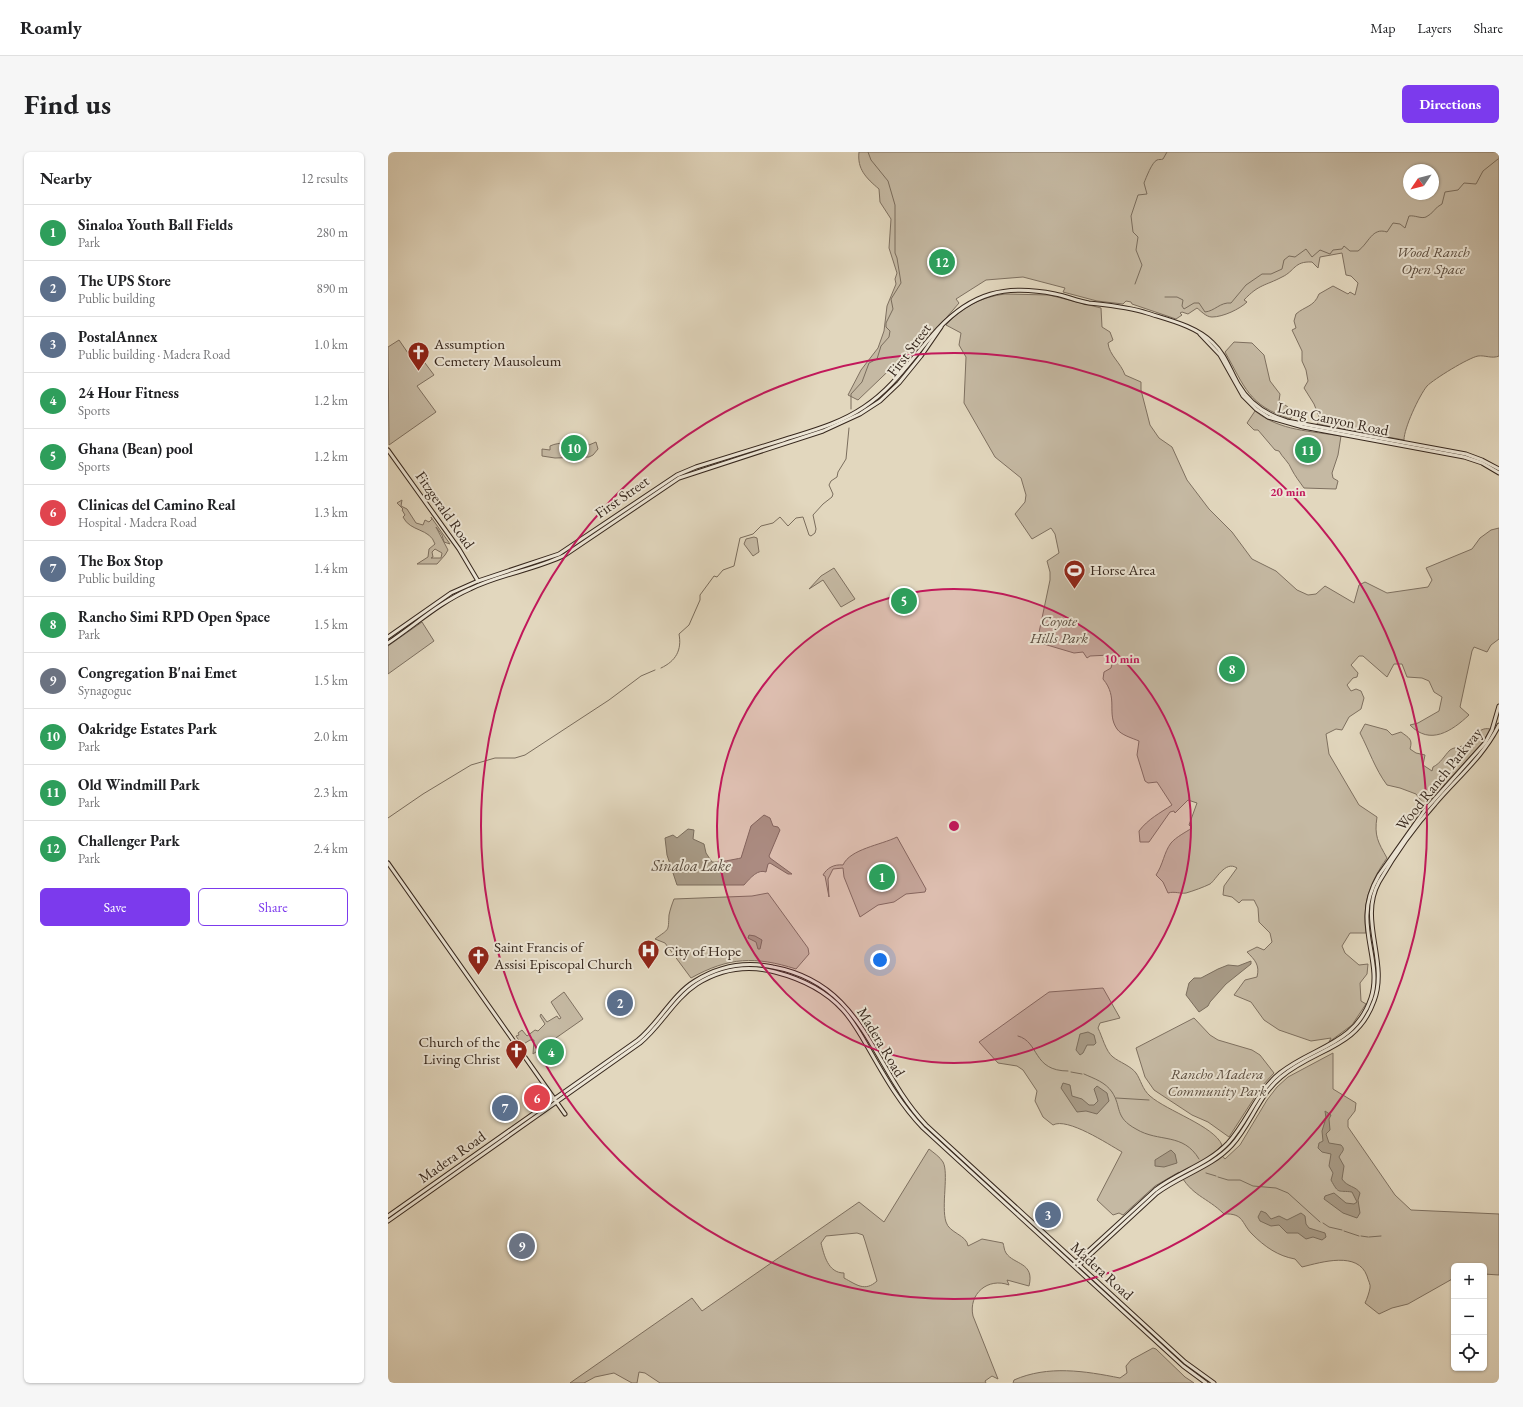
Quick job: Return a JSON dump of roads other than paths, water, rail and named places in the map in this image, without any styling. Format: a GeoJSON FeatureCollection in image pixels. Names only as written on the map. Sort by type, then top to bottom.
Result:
{"type":"FeatureCollection","features":[{"type":"Feature","properties":{"kind":"main road","name":"Long Canyon Road"},"geometry":{"type":"LineString","coordinates":[[941,327],[956,312],[978,298],[1005,291],[1031,291],[1054,294],[1104,306],[1145,312],[1183,325],[1209,339],[1222,354],[1238,384],[1249,399],[1270,414],[1287,421],[1466,454],[1499,469]]}},
{"type":"Feature","properties":{"kind":"main road","name":"First Street"},"geometry":{"type":"LineString","coordinates":[[388,637],[451,593],[547,563],[565,555],[657,491],[679,478],[823,431],[849,420],[880,401],[899,383],[921,356],[941,327]]}},
{"type":"Feature","properties":{"kind":"main road","name":"Long Canyon Road"},"geometry":{"type":"LineString","coordinates":[[1198,332],[1220,355],[1243,396],[1256,409],[1268,417],[1303,427],[1459,456],[1482,463],[1499,473]]}},
{"type":"Feature","properties":{"kind":"main road","name":"Fitzgerald Road"},"geometry":{"type":"LineString","coordinates":[[388,450],[459,549],[479,583]]}},
{"type":"Feature","properties":{"kind":"main road","name":"First Street"},"geometry":{"type":"LineString","coordinates":[[388,643],[454,597],[479,583]]}},
{"type":"Feature","properties":{"kind":"main road","name":"Wood Ranch Parkway"},"geometry":{"type":"LineString","coordinates":[[1074,1267],[1076,1262],[1155,1190],[1169,1180],[1209,1160],[1219,1151],[1233,1137],[1266,1086],[1279,1073],[1340,1040],[1359,1022],[1368,1005],[1374,984],[1367,914],[1368,903],[1373,886],[1379,875],[1425,810],[1485,743],[1492,730],[1499,706]]}},
{"type":"Feature","properties":{"kind":"main road","name":"Wood Ranch Parkway"},"geometry":{"type":"LineString","coordinates":[[1074,1267],[1079,1266],[1157,1193],[1168,1185],[1214,1161],[1224,1153],[1233,1144],[1270,1088],[1282,1077],[1346,1040],[1360,1027],[1367,1017],[1374,1001],[1378,986],[1378,973],[1371,924],[1371,909],[1375,890],[1421,820],[1488,744],[1499,724]]}},
{"type":"Feature","properties":{"kind":"main road"},"geometry":{"type":"LineString","coordinates":[[388,863],[564,1114]]}},
{"type":"Feature","properties":{"kind":"main road","name":"Madera Road"},"geometry":{"type":"LineString","coordinates":[[388,1216],[553,1098],[646,1034],[685,988],[713,971],[730,966],[755,964],[779,968],[802,975],[826,989],[848,1008],[861,1026],[902,1097],[926,1125],[1185,1362],[1214,1383]]}},
{"type":"Feature","properties":{"kind":"main road","name":"Madera Road"},"geometry":{"type":"LineString","coordinates":[[388,1221],[648,1037],[683,995],[696,985],[708,978],[726,971],[746,968],[764,969],[792,976],[819,989],[844,1011],[898,1099],[914,1119],[1183,1366],[1206,1383]]}},
{"type":"Feature","properties":{"kind":"main road"},"geometry":{"type":"LineString","coordinates":[[588,1079],[606,1065],[607,1061]]}},
{"type":"Feature","properties":{"kind":"water","name":"Sinaloa Lake"},"geometry":{"type":"Polygon","coordinates":[[[764,815],[770,818],[773,826],[778,827],[780,830],[769,856],[792,874],[788,874],[770,863],[768,864],[766,872],[763,871],[757,873],[744,885],[677,885],[667,855],[665,838],[673,835],[677,838],[688,829],[694,830],[693,839],[704,844],[706,853],[712,862],[741,858],[751,826],[764,815]]]}},
{"type":"Feature","properties":{"kind":"water"},"geometry":{"type":"Polygon","coordinates":[[[749,935],[755,936],[762,940],[760,949],[758,949],[756,942],[748,938],[749,935]]]}},
{"type":"Feature","properties":{"kind":"water"},"geometry":{"type":"Polygon","coordinates":[[[1251,961],[1251,964],[1226,984],[1208,1006],[1199,1012],[1186,995],[1189,983],[1194,978],[1201,978],[1228,965],[1238,966],[1251,961]]]}},
{"type":"Feature","properties":{"kind":"water"},"geometry":{"type":"Polygon","coordinates":[[[1088,1032],[1094,1035],[1096,1043],[1094,1045],[1087,1045],[1083,1053],[1080,1055],[1076,1050],[1080,1034],[1088,1032]]]}},
{"type":"Feature","properties":{"kind":"water"},"geometry":{"type":"Polygon","coordinates":[[[1063,1083],[1070,1085],[1072,1096],[1082,1099],[1089,1105],[1094,1105],[1098,1101],[1094,1089],[1097,1086],[1107,1093],[1109,1101],[1097,1114],[1086,1111],[1077,1112],[1061,1088],[1063,1083]]]}},
{"type":"Feature","properties":{"kind":"water"},"geometry":{"type":"Polygon","coordinates":[[[1325,1111],[1331,1115],[1329,1119],[1330,1130],[1326,1134],[1329,1143],[1341,1145],[1343,1148],[1343,1151],[1339,1157],[1344,1166],[1342,1179],[1346,1184],[1356,1189],[1360,1193],[1358,1200],[1360,1213],[1357,1218],[1343,1213],[1324,1199],[1325,1196],[1334,1193],[1346,1203],[1354,1204],[1357,1202],[1352,1192],[1337,1190],[1331,1180],[1333,1173],[1329,1166],[1331,1154],[1322,1152],[1318,1148],[1319,1143],[1323,1141],[1322,1131],[1326,1118],[1325,1111]]]}},
{"type":"Feature","properties":{"kind":"water"},"geometry":{"type":"Polygon","coordinates":[[[1171,1150],[1175,1154],[1177,1163],[1164,1167],[1155,1166],[1155,1160],[1171,1150]]]}},
{"type":"Feature","properties":{"kind":"water"},"geometry":{"type":"Polygon","coordinates":[[[1261,1211],[1266,1213],[1271,1219],[1279,1216],[1287,1220],[1301,1213],[1305,1216],[1306,1224],[1309,1228],[1325,1233],[1326,1237],[1322,1240],[1313,1237],[1306,1239],[1298,1233],[1287,1233],[1279,1225],[1271,1226],[1260,1221],[1258,1217],[1261,1211]]]}},
{"type":"Feature","properties":{"kind":"waterway"},"geometry":{"type":"LineString","coordinates":[[851,409],[851,394],[862,382],[869,363],[877,359],[881,346],[889,337],[890,331],[886,327],[886,323],[893,309],[891,299],[901,283],[895,253],[895,205],[888,181],[871,160],[868,152]]}},
{"type":"Feature","properties":{"kind":"waterway"},"geometry":{"type":"LineString","coordinates":[[1135,284],[1142,265],[1136,250],[1138,237],[1133,232],[1131,216],[1138,195],[1147,194],[1144,183],[1151,167],[1155,161],[1163,159],[1167,152]]}},
{"type":"Feature","properties":{"kind":"waterway"},"geometry":{"type":"LineString","coordinates":[[1165,297],[1177,297],[1183,300],[1182,306],[1184,309],[1194,303],[1199,303],[1205,312],[1224,304],[1231,303],[1246,285],[1262,274],[1271,274],[1282,269],[1284,260],[1289,256],[1295,257],[1306,249],[1312,257],[1320,250],[1330,254],[1333,250],[1342,249],[1344,246],[1350,251],[1358,251],[1374,234],[1382,231],[1387,232],[1393,223],[1400,224],[1405,228],[1409,216],[1422,218],[1428,216],[1442,204],[1445,192],[1458,190],[1464,183],[1476,184],[1483,171],[1498,159]]}},
{"type":"Feature","properties":{"kind":"waterway"},"geometry":{"type":"LineString","coordinates":[[661,668],[671,662],[677,654],[680,645],[679,634],[689,625],[700,600],[700,595],[714,576],[717,577],[723,570],[734,566],[740,538],[753,534],[761,526],[773,523],[780,517],[788,526],[796,518],[803,517],[809,535],[811,536],[815,533],[816,529],[813,515],[832,497],[833,494],[829,485],[831,481],[837,477],[838,472],[846,459],[849,428]]}},
{"type":"Feature","properties":{"kind":"waterway"},"geometry":{"type":"LineString","coordinates":[[388,818],[423,794],[471,765],[495,758],[515,758],[525,755],[609,700],[641,676],[655,670]]}},
{"type":"Feature","properties":{"kind":"waterway"},"geometry":{"type":"LineString","coordinates":[[1018,1036],[1025,1039],[1030,1044],[1042,1062],[1056,1070],[1068,1071]]}},
{"type":"Feature","properties":{"kind":"waterway"},"geometry":{"type":"LineString","coordinates":[[1071,1072],[1082,1074]]}},
{"type":"Feature","properties":{"kind":"waterway"},"geometry":{"type":"LineString","coordinates":[[1084,1074],[1100,1081],[1112,1092],[1121,1116],[1129,1125],[1153,1136],[1178,1141],[1186,1145],[1199,1159]]}},
{"type":"Feature","properties":{"kind":"waterway"},"geometry":{"type":"LineString","coordinates":[[1116,1098],[1149,1100]]}},
{"type":"Feature","properties":{"kind":"waterway"},"geometry":{"type":"LineString","coordinates":[[1206,1173],[1216,1176]]}},
{"type":"Feature","properties":{"kind":"waterway"},"geometry":{"type":"LineString","coordinates":[[1218,1177],[1228,1180],[1240,1180],[1253,1186],[1276,1188],[1288,1193],[1320,1222]]}},
{"type":"Feature","properties":{"kind":"waterway"},"geometry":{"type":"LineString","coordinates":[[1323,1223],[1329,1227],[1342,1230]]}},
{"type":"Feature","properties":{"kind":"waterway"},"geometry":{"type":"LineString","coordinates":[[1344,1231],[1359,1236]]}},
{"type":"Feature","properties":{"kind":"waterway"},"geometry":{"type":"LineString","coordinates":[[1361,1236],[1368,1237]]}},
{"type":"Feature","properties":{"kind":"waterway"},"geometry":{"type":"LineString","coordinates":[[1369,1237],[1381,1236]]}},
{"type":"Feature","properties":{"kind":"place","name":"Challenger Park"},"geometry":{"type":"Point","coordinates":[942,262]}},
{"type":"Feature","properties":{"kind":"place","name":"Assumption Cemetery Mausoleum"},"geometry":{"type":"Point","coordinates":[418,372]}},
{"type":"Feature","properties":{"kind":"place","name":"Oakridge Estates Park"},"geometry":{"type":"Point","coordinates":[574,448]}},
{"type":"Feature","properties":{"kind":"place","name":"Old Windmill Park"},"geometry":{"type":"Point","coordinates":[1308,450]}},
{"type":"Feature","properties":{"kind":"place","name":"Horse Area"},"geometry":{"type":"Point","coordinates":[1074,590]}},
{"type":"Feature","properties":{"kind":"place","name":"Ghana (Bean) pool"},"geometry":{"type":"Point","coordinates":[904,601]}},
{"type":"Feature","properties":{"kind":"place","name":"Rancho Simi RPD Open Space"},"geometry":{"type":"Point","coordinates":[1232,669]}},
{"type":"Feature","properties":{"kind":"place","name":"Sinaloa Youth Ball Fields"},"geometry":{"type":"Point","coordinates":[882,877]}},
{"type":"Feature","properties":{"kind":"place","name":"City of Hope"},"geometry":{"type":"Point","coordinates":[648,970]}},
{"type":"Feature","properties":{"kind":"place","name":"Saint Francis of Assisi Episcopal Church"},"geometry":{"type":"Point","coordinates":[478,976]}},
{"type":"Feature","properties":{"kind":"place","name":"The UPS Store"},"geometry":{"type":"Point","coordinates":[620,1003]}},
{"type":"Feature","properties":{"kind":"place","name":"24 Hour Fitness"},"geometry":{"type":"Point","coordinates":[551,1052]}},
{"type":"Feature","properties":{"kind":"place","name":"Church of the Living Christ"},"geometry":{"type":"Point","coordinates":[516,1070]}},
{"type":"Feature","properties":{"kind":"place","name":"Clinicas del Camino Real"},"geometry":{"type":"Point","coordinates":[537,1098]}},
{"type":"Feature","properties":{"kind":"place","name":"The Box Stop"},"geometry":{"type":"Point","coordinates":[505,1108]}},
{"type":"Feature","properties":{"kind":"place","name":"PostalAnnex"},"geometry":{"type":"Point","coordinates":[1048,1215]}},
{"type":"Feature","properties":{"kind":"place","name":"Congregation B'nai Emet"},"geometry":{"type":"Point","coordinates":[522,1246]}},
{"type":"Feature","properties":{"kind":"park label","name":"Wood Ranch Open Space"},"geometry":{"type":"Point","coordinates":[1433,260]}},
{"type":"Feature","properties":{"kind":"park label","name":"Coyote Hills Park"},"geometry":{"type":"Point","coordinates":[1059,630]}},
{"type":"Feature","properties":{"kind":"park label","name":"Rancho Madera Community Park"},"geometry":{"type":"Point","coordinates":[1217,1082]}}]}
